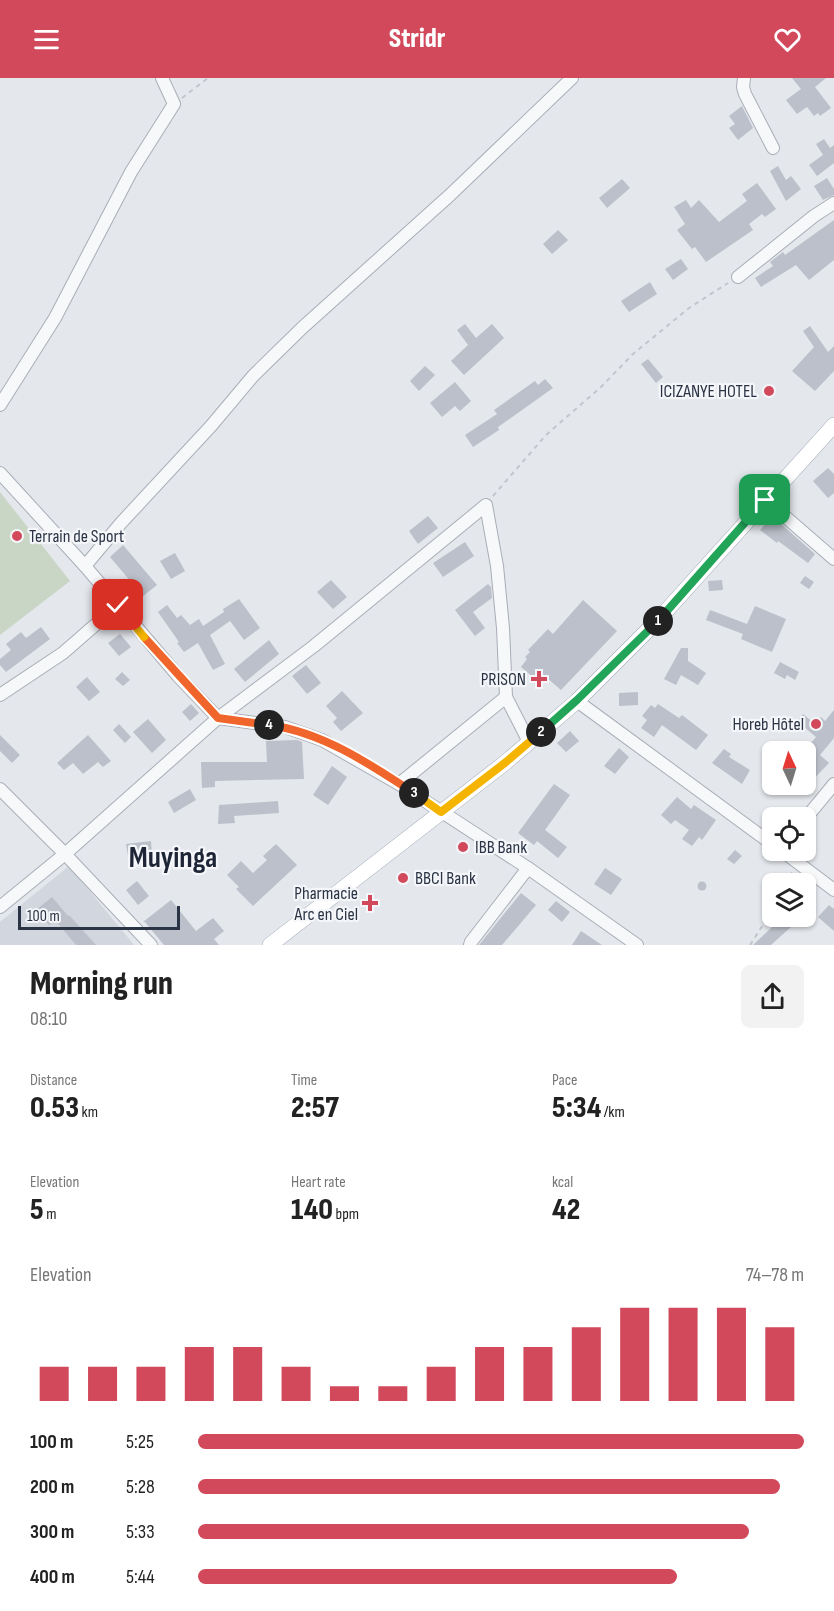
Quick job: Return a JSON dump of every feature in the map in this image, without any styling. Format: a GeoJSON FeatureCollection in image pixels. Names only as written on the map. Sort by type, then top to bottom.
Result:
{"type":"FeatureCollection","features":[{"type":"Feature","properties":{"kind":"main road"},"geometry":{"type":"LineString","coordinates":[[270,945],[529,742],[577,700],[658,620],[834,425]]}},
{"type":"Feature","properties":{"kind":"street"},"geometry":{"type":"LineString","coordinates":[[0,405],[55,318],[131,172],[174,104],[162,78]]}},
{"type":"Feature","properties":{"kind":"street"},"geometry":{"type":"LineString","coordinates":[[85,566],[253,376],[302,328],[450,195],[572,78]]}},
{"type":"Feature","properties":{"kind":"street"},"geometry":{"type":"LineString","coordinates":[[744,78],[745,94],[773,148]]}},
{"type":"Feature","properties":{"kind":"street"},"geometry":{"type":"LineString","coordinates":[[738,277],[813,216],[834,203]]}},
{"type":"Feature","properties":{"kind":"street"},"geometry":{"type":"LineString","coordinates":[[0,473],[85,566],[178,676],[218,718],[285,727],[322,740],[399,784],[528,868],[637,945]]}},
{"type":"Feature","properties":{"kind":"street"},"geometry":{"type":"LineString","coordinates":[[765,500],[834,559]]}},
{"type":"Feature","properties":{"kind":"street"},"geometry":{"type":"LineString","coordinates":[[0,907],[65,854],[218,718],[314,646],[486,505],[497,566],[506,697],[529,742]]}},
{"type":"Feature","properties":{"kind":"street"},"geometry":{"type":"LineString","coordinates":[[0,695],[63,652],[118,605]]}},
{"type":"Feature","properties":{"kind":"street"},"geometry":{"type":"LineString","coordinates":[[399,784],[506,697]]}},
{"type":"Feature","properties":{"kind":"street"},"geometry":{"type":"LineString","coordinates":[[577,700],[762,837]]}},
{"type":"Feature","properties":{"kind":"street"},"geometry":{"type":"LineString","coordinates":[[815,807],[834,784]]}},
{"type":"Feature","properties":{"kind":"street"},"geometry":{"type":"LineString","coordinates":[[0,789],[151,945]]}},
{"type":"Feature","properties":{"kind":"street"},"geometry":{"type":"LineString","coordinates":[[794,861],[834,890]]}},
{"type":"Feature","properties":{"kind":"street"},"geometry":{"type":"LineString","coordinates":[[470,945],[528,868]]}},
{"type":"Feature","properties":{"kind":"path"},"geometry":{"type":"LineString","coordinates":[[174,104],[208,78]]}},
{"type":"Feature","properties":{"kind":"path"},"geometry":{"type":"LineString","coordinates":[[486,505],[501,484],[546,435],[601,387],[633,354],[689,308],[738,277]]}},
{"type":"Feature","properties":{"kind":"path"},"geometry":{"type":"LineString","coordinates":[[793,873],[799,865]]}},
{"type":"Feature","properties":{"kind":"path"},"geometry":{"type":"LineString","coordinates":[[750,945],[762,926]]}},
{"type":"Feature","properties":{"kind":"shaded area"},"geometry":{"type":"Polygon","coordinates":[[[69,866],[134,945],[0,945],[0,922],[69,866]]]}},
{"type":"Feature","properties":{"kind":"green space","name":"Terrain de Sport"},"geometry":{"type":"Polygon","coordinates":[[[0,492],[70,581],[0,635],[0,492]]]}},
{"type":"Feature","properties":{"kind":"building"},"geometry":{"type":"Polygon","coordinates":[[[792,78],[826,78],[815,87],[831,108],[820,116],[818,113],[814,116],[807,107],[797,114],[786,100],[801,89],[792,78]]]}},
{"type":"Feature","properties":{"kind":"building"},"geometry":{"type":"Polygon","coordinates":[[[742,106],[753,128],[738,140],[729,128],[735,124],[729,116],[742,106]]]}},
{"type":"Feature","properties":{"kind":"building"},"geometry":{"type":"Polygon","coordinates":[[[824,139],[830,148],[834,145],[834,163],[817,176],[809,165],[823,155],[816,144],[824,139]]]}},
{"type":"Feature","properties":{"kind":"building"},"geometry":{"type":"Polygon","coordinates":[[[778,166],[786,180],[791,176],[801,189],[786,201],[770,171],[778,166]]]}},
{"type":"Feature","properties":{"kind":"building"},"geometry":{"type":"Polygon","coordinates":[[[827,178],[834,189],[834,195],[823,200],[814,186],[827,178]]]}},
{"type":"Feature","properties":{"kind":"building"},"geometry":{"type":"Polygon","coordinates":[[[622,179],[630,188],[607,208],[599,198],[622,179]]]}},
{"type":"Feature","properties":{"kind":"building"},"geometry":{"type":"Polygon","coordinates":[[[757,183],[776,209],[765,217],[762,214],[749,224],[753,230],[706,262],[695,247],[692,249],[677,230],[685,224],[674,207],[686,200],[691,208],[699,200],[719,222],[747,201],[742,194],[757,183]]]}},
{"type":"Feature","properties":{"kind":"building"},"geometry":{"type":"Polygon","coordinates":[[[834,220],[834,260],[809,280],[796,265],[761,287],[755,278],[773,266],[770,262],[783,252],[785,255],[834,220]]]}},
{"type":"Feature","properties":{"kind":"building"},"geometry":{"type":"Polygon","coordinates":[[[558,230],[568,240],[552,254],[543,244],[558,230]]]}},
{"type":"Feature","properties":{"kind":"building"},"geometry":{"type":"Polygon","coordinates":[[[681,259],[688,269],[673,280],[665,269],[681,259]]]}},
{"type":"Feature","properties":{"kind":"building"},"geometry":{"type":"Polygon","coordinates":[[[650,282],[657,294],[629,312],[621,301],[650,282]]]}},
{"type":"Feature","properties":{"kind":"building"},"geometry":{"type":"Polygon","coordinates":[[[465,324],[476,338],[492,324],[504,338],[464,375],[451,361],[468,345],[457,330],[465,324]]]}},
{"type":"Feature","properties":{"kind":"building"},"geometry":{"type":"Polygon","coordinates":[[[810,326],[828,352],[834,346],[834,371],[815,391],[792,371],[814,347],[803,331],[810,326]]]}},
{"type":"Feature","properties":{"kind":"building"},"geometry":{"type":"Polygon","coordinates":[[[648,359],[663,377],[656,383],[641,364],[648,359]]]}},
{"type":"Feature","properties":{"kind":"building"},"geometry":{"type":"Polygon","coordinates":[[[425,366],[435,375],[419,391],[410,381],[425,366]]]}},
{"type":"Feature","properties":{"kind":"building"},"geometry":{"type":"Polygon","coordinates":[[[545,379],[553,388],[473,447],[465,435],[497,414],[494,410],[535,381],[538,385],[545,379]]]}},
{"type":"Feature","properties":{"kind":"building"},"geometry":{"type":"Polygon","coordinates":[[[455,382],[471,401],[460,411],[455,406],[442,417],[430,403],[455,382]]]}},
{"type":"Feature","properties":{"kind":"building"},"geometry":{"type":"Polygon","coordinates":[[[828,468],[834,474],[834,493],[828,498],[813,481],[828,468]]]}},
{"type":"Feature","properties":{"kind":"building"},"geometry":{"type":"Polygon","coordinates":[[[428,516],[438,528],[418,544],[409,531],[428,516]]]}},
{"type":"Feature","properties":{"kind":"building"},"geometry":{"type":"Polygon","coordinates":[[[772,516],[815,554],[808,563],[760,530],[772,516]]]}},
{"type":"Feature","properties":{"kind":"building"},"geometry":{"type":"Polygon","coordinates":[[[465,542],[474,556],[443,577],[433,563],[465,542]]]}},
{"type":"Feature","properties":{"kind":"building"},"geometry":{"type":"Polygon","coordinates":[[[123,545],[157,585],[143,596],[110,557],[123,545]]]}},
{"type":"Feature","properties":{"kind":"building"},"geometry":{"type":"Polygon","coordinates":[[[175,553],[185,571],[171,579],[160,561],[175,553]]]}},
{"type":"Feature","properties":{"kind":"building"},"geometry":{"type":"Polygon","coordinates":[[[805,576],[814,582],[809,589],[800,583],[805,576]]]}},
{"type":"Feature","properties":{"kind":"building"},"geometry":{"type":"Polygon","coordinates":[[[331,580],[347,597],[333,609],[317,592],[331,580]]]}},
{"type":"Feature","properties":{"kind":"building"},"geometry":{"type":"Polygon","coordinates":[[[722,580],[723,590],[709,591],[708,581],[722,580]]]}},
{"type":"Feature","properties":{"kind":"building"},"geometry":{"type":"Polygon","coordinates":[[[488,584],[491,587],[492,598],[473,612],[485,628],[475,636],[455,610],[488,584]]]}},
{"type":"Feature","properties":{"kind":"building"},"geometry":{"type":"Polygon","coordinates":[[[239,599],[260,628],[244,640],[230,621],[210,635],[225,664],[213,670],[198,643],[184,652],[158,612],[167,605],[177,618],[181,615],[190,625],[199,619],[203,626],[239,599]]]}},
{"type":"Feature","properties":{"kind":"building"},"geometry":{"type":"Polygon","coordinates":[[[583,600],[617,631],[561,690],[539,671],[533,677],[521,667],[530,652],[528,650],[548,629],[553,634],[583,600]]]}},
{"type":"Feature","properties":{"kind":"building"},"geometry":{"type":"Polygon","coordinates":[[[755,606],[786,619],[772,652],[741,639],[743,634],[706,620],[710,610],[747,624],[755,606]]]}},
{"type":"Feature","properties":{"kind":"building"},"geometry":{"type":"Polygon","coordinates":[[[41,627],[50,639],[6,672],[0,665],[0,659],[11,650],[6,644],[21,632],[26,638],[41,627]]]}},
{"type":"Feature","properties":{"kind":"building"},"geometry":{"type":"Polygon","coordinates":[[[120,634],[131,647],[119,656],[108,643],[120,634]]]}},
{"type":"Feature","properties":{"kind":"building"},"geometry":{"type":"Polygon","coordinates":[[[269,640],[279,654],[245,682],[234,669],[269,640]]]}},
{"type":"Feature","properties":{"kind":"building"},"geometry":{"type":"Polygon","coordinates":[[[681,648],[688,648],[688,661],[706,673],[698,685],[681,675],[676,685],[664,679],[681,648]]]}},
{"type":"Feature","properties":{"kind":"building"},"geometry":{"type":"Polygon","coordinates":[[[780,662],[799,672],[795,680],[787,675],[785,679],[774,673],[780,662]]]}},
{"type":"Feature","properties":{"kind":"building"},"geometry":{"type":"Polygon","coordinates":[[[306,665],[321,683],[307,694],[292,676],[306,665]]]}},
{"type":"Feature","properties":{"kind":"building"},"geometry":{"type":"Polygon","coordinates":[[[122,672],[130,680],[123,686],[115,679],[122,672]]]}},
{"type":"Feature","properties":{"kind":"building"},"geometry":{"type":"Polygon","coordinates":[[[87,677],[100,692],[89,701],[76,687],[87,677]]]}},
{"type":"Feature","properties":{"kind":"building"},"geometry":{"type":"Polygon","coordinates":[[[342,691],[363,713],[341,731],[333,722],[337,718],[326,706],[342,691]]]}},
{"type":"Feature","properties":{"kind":"building"},"geometry":{"type":"Polygon","coordinates":[[[638,692],[638,705],[619,706],[619,693],[638,692]]]}},
{"type":"Feature","properties":{"kind":"building"},"geometry":{"type":"Polygon","coordinates":[[[191,704],[199,713],[190,721],[182,712],[191,704]]]}},
{"type":"Feature","properties":{"kind":"building"},"geometry":{"type":"Polygon","coordinates":[[[658,704],[679,718],[682,715],[708,735],[696,750],[662,725],[654,737],[641,728],[647,720],[642,716],[651,705],[655,708],[658,704]]]}},
{"type":"Feature","properties":{"kind":"building"},"geometry":{"type":"Polygon","coordinates":[[[834,710],[834,738],[820,755],[829,763],[816,777],[816,741],[813,741],[816,737],[797,721],[803,714],[815,724],[821,717],[825,721],[834,710]]]}},
{"type":"Feature","properties":{"kind":"building"},"geometry":{"type":"Polygon","coordinates":[[[148,719],[166,740],[152,753],[133,732],[148,719]]]}},
{"type":"Feature","properties":{"kind":"building"},"geometry":{"type":"Polygon","coordinates":[[[119,724],[131,737],[125,743],[113,730],[119,724]]]}},
{"type":"Feature","properties":{"kind":"building"},"geometry":{"type":"Polygon","coordinates":[[[570,731],[579,741],[566,752],[557,743],[570,731]]]}},
{"type":"Feature","properties":{"kind":"building"},"geometry":{"type":"Polygon","coordinates":[[[0,735],[20,755],[12,763],[0,751],[0,735]]]}},
{"type":"Feature","properties":{"kind":"building"},"geometry":{"type":"Polygon","coordinates":[[[88,735],[111,761],[103,767],[98,762],[83,774],[73,763],[64,770],[57,763],[88,735]]]}},
{"type":"Feature","properties":{"kind":"building"},"geometry":{"type":"Polygon","coordinates":[[[297,740],[302,742],[304,779],[215,781],[215,787],[202,788],[201,762],[267,762],[266,741],[297,740]]]}},
{"type":"Feature","properties":{"kind":"building"},"geometry":{"type":"Polygon","coordinates":[[[619,748],[629,757],[615,774],[604,766],[619,748]]]}},
{"type":"Feature","properties":{"kind":"building"},"geometry":{"type":"Polygon","coordinates":[[[724,749],[731,754],[729,757],[750,770],[742,784],[712,763],[724,749]]]}},
{"type":"Feature","properties":{"kind":"building"},"geometry":{"type":"Polygon","coordinates":[[[332,766],[347,777],[328,805],[313,795],[332,766]]]}},
{"type":"Feature","properties":{"kind":"building"},"geometry":{"type":"Polygon","coordinates":[[[554,784],[570,795],[545,830],[567,847],[558,858],[537,841],[534,845],[518,833],[554,784]]]}},
{"type":"Feature","properties":{"kind":"building"},"geometry":{"type":"Polygon","coordinates":[[[190,789],[196,800],[174,813],[168,802],[190,789]]]}},
{"type":"Feature","properties":{"kind":"building"},"geometry":{"type":"Polygon","coordinates":[[[677,797],[691,809],[694,805],[716,820],[702,840],[699,837],[692,846],[682,839],[689,830],[675,820],[671,824],[661,815],[677,797]]]}},
{"type":"Feature","properties":{"kind":"building"},"geometry":{"type":"Polygon","coordinates":[[[278,801],[279,813],[234,816],[235,823],[218,824],[219,805],[278,801]]]}},
{"type":"Feature","properties":{"kind":"building"},"geometry":{"type":"Polygon","coordinates":[[[151,841],[152,854],[128,856],[126,844],[151,841]]]}},
{"type":"Feature","properties":{"kind":"building"},"geometry":{"type":"Polygon","coordinates":[[[276,844],[297,865],[253,906],[236,889],[239,887],[227,875],[241,861],[253,873],[267,860],[263,856],[276,844]]]}},
{"type":"Feature","properties":{"kind":"building"},"geometry":{"type":"Polygon","coordinates":[[[735,850],[742,856],[734,864],[727,859],[735,850]]]}},
{"type":"Feature","properties":{"kind":"building"},"geometry":{"type":"Polygon","coordinates":[[[605,868],[622,879],[611,895],[594,884],[605,868]]]}},
{"type":"Feature","properties":{"kind":"building"},"geometry":{"type":"Polygon","coordinates":[[[137,881],[149,896],[138,905],[126,890],[137,881]]]}},
{"type":"Feature","properties":{"kind":"building"},"geometry":{"type":"Polygon","coordinates":[[[702,881],[707,886],[702,891],[697,886],[702,881]]]}},
{"type":"Feature","properties":{"kind":"building"},"geometry":{"type":"Polygon","coordinates":[[[521,893],[536,905],[502,945],[479,945],[521,893]]]}},
{"type":"Feature","properties":{"kind":"building"},"geometry":{"type":"Polygon","coordinates":[[[52,897],[96,945],[76,945],[55,920],[49,925],[36,910],[52,897]]]}},
{"type":"Feature","properties":{"kind":"building"},"geometry":{"type":"Polygon","coordinates":[[[171,900],[196,931],[213,918],[224,931],[214,939],[219,945],[164,945],[143,922],[171,900]]]}},
{"type":"Feature","properties":{"kind":"building"},"geometry":{"type":"Polygon","coordinates":[[[556,901],[570,912],[562,922],[548,910],[556,901]]]}},
{"type":"Feature","properties":{"kind":"building"},"geometry":{"type":"Polygon","coordinates":[[[829,905],[834,909],[834,931],[818,917],[829,905]]]}},
{"type":"Feature","properties":{"kind":"building"},"geometry":{"type":"Polygon","coordinates":[[[772,927],[791,927],[771,945],[753,945],[772,927]]]}},
{"type":"Feature","properties":{"kind":"building"},"geometry":{"type":"Polygon","coordinates":[[[581,931],[602,945],[572,945],[581,931]]]}},
{"type":"Feature","properties":{"kind":"place","name":"ICIZANYE HOTEL"},"geometry":{"type":"Point","coordinates":[769,391]}},
{"type":"Feature","properties":{"kind":"place","name":"Terrain de Sport"},"geometry":{"type":"Point","coordinates":[17,536]}},
{"type":"Feature","properties":{"kind":"place","name":"PRISON"},"geometry":{"type":"Point","coordinates":[539,679]}},
{"type":"Feature","properties":{"kind":"place","name":"Horeb Hôtel"},"geometry":{"type":"Point","coordinates":[816,724]}},
{"type":"Feature","properties":{"kind":"place","name":"IBB Bank"},"geometry":{"type":"Point","coordinates":[463,847]}},
{"type":"Feature","properties":{"kind":"place","name":"BBCI Bank"},"geometry":{"type":"Point","coordinates":[403,878]}},
{"type":"Feature","properties":{"kind":"place","name":"Pharmacie Arc en Ciel"},"geometry":{"type":"Point","coordinates":[370,903]}},
{"type":"Feature","properties":{"kind":"district","name":"Muyinga"},"geometry":{"type":"Point","coordinates":[173,858]}},
{"type":"Feature","properties":{"kind":"route"},"geometry":{"type":"LineString","coordinates":[[118,605],[178,676],[218,718],[285,727],[322,740],[399,784],[441,812],[506,762],[616,663],[658,620],[765,500]]}}]}
